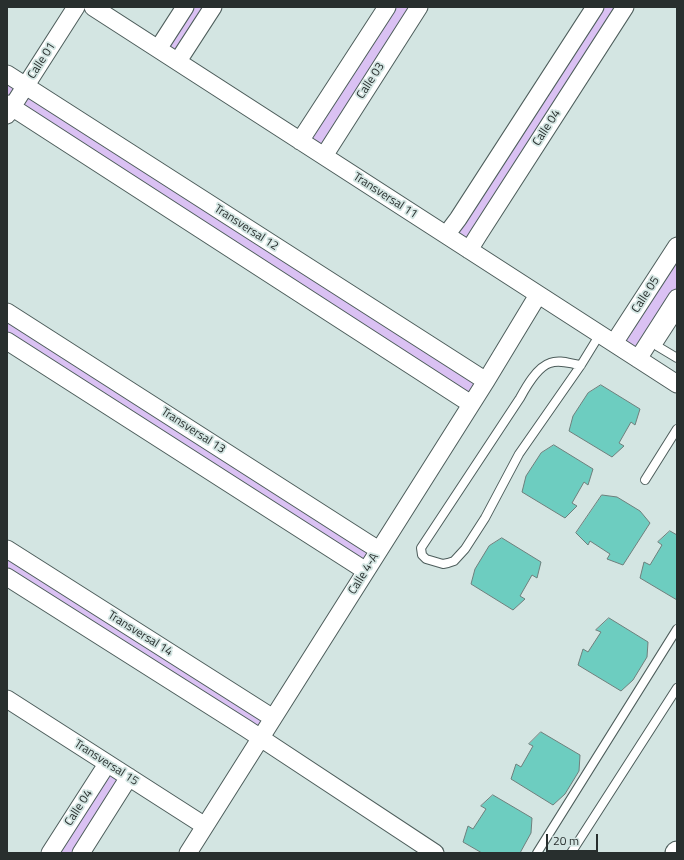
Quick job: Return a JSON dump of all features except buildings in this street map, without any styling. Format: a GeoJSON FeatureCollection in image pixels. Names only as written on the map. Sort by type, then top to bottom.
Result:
{"type":"FeatureCollection","features":[{"type":"Feature","properties":{"kind":"street","name":"Calle 01"},"geometry":{"type":"LineString","coordinates":[[9,108],[26,86],[76,7]]}},
{"type":"Feature","properties":{"kind":"street","name":"Transversal 11"},"geometry":{"type":"LineString","coordinates":[[93,7],[677,384]]}},
{"type":"Feature","properties":{"kind":"street"},"geometry":{"type":"LineString","coordinates":[[158,49],[185,7]]}},
{"type":"Feature","properties":{"kind":"street"},"geometry":{"type":"LineString","coordinates":[[178,61],[213,7]]}},
{"type":"Feature","properties":{"kind":"street","name":"Calle 03"},"geometry":{"type":"LineString","coordinates":[[324,156],[419,7]]}},
{"type":"Feature","properties":{"kind":"street"},"geometry":{"type":"LineString","coordinates":[[446,235],[458,219],[594,7]]}},
{"type":"Feature","properties":{"kind":"street","name":"Calle 04"},"geometry":{"type":"LineString","coordinates":[[470,250],[625,7]]}},
{"type":"Feature","properties":{"kind":"street"},"geometry":{"type":"LineString","coordinates":[[300,141],[387,8],[409,22]]}},
{"type":"Feature","properties":{"kind":"street","name":"Transversal 12"},"geometry":{"type":"LineString","coordinates":[[7,74],[486,381]]}},
{"type":"Feature","properties":{"kind":"street","name":"Transversal 12"},"geometry":{"type":"LineString","coordinates":[[9,108],[240,254],[471,404]]}},
{"type":"Feature","properties":{"kind":"street"},"geometry":{"type":"LineString","coordinates":[[240,254],[254,233]]}},
{"type":"Feature","properties":{"kind":"street","name":"Calle 05"},"geometry":{"type":"LineString","coordinates":[[614,344],[677,246]]}},
{"type":"Feature","properties":{"kind":"street","name":"Calle 4-A"},"geometry":{"type":"LineString","coordinates":[[193,851],[204,826],[486,381],[538,295]]}},
{"type":"Feature","properties":{"kind":"street"},"geometry":{"type":"LineString","coordinates":[[638,359],[677,298]]}},
{"type":"Feature","properties":{"kind":"street","name":"Transversal 13"},"geometry":{"type":"LineString","coordinates":[[7,312],[379,550]]}},
{"type":"Feature","properties":{"kind":"street"},"geometry":{"type":"LineString","coordinates":[[14,345],[34,329]]}},
{"type":"Feature","properties":{"kind":"street","name":"Transversal 13"},"geometry":{"type":"LineString","coordinates":[[14,345],[366,571]]}},
{"type":"Feature","properties":{"kind":"street"},"geometry":{"type":"LineString","coordinates":[[129,419],[144,399]]}},
{"type":"Feature","properties":{"kind":"street","name":"Transversal 14"},"geometry":{"type":"LineString","coordinates":[[7,549],[273,718]]}},
{"type":"Feature","properties":{"kind":"street"},"geometry":{"type":"LineString","coordinates":[[27,590],[41,571]]}},
{"type":"Feature","properties":{"kind":"street","name":"Transversal 14"},"geometry":{"type":"LineString","coordinates":[[7,577],[260,738],[435,853]]}},
{"type":"Feature","properties":{"kind":"street"},"geometry":{"type":"LineString","coordinates":[[140,661],[153,642]]}},
{"type":"Feature","properties":{"kind":"street","name":"Transversal 15"},"geometry":{"type":"LineString","coordinates":[[7,699],[204,826]]}},
{"type":"Feature","properties":{"kind":"street","name":"Calle 04"},"geometry":{"type":"LineString","coordinates":[[50,853],[107,764]]}},
{"type":"Feature","properties":{"kind":"street"},"geometry":{"type":"LineString","coordinates":[[81,853],[129,777]]}},
{"type":"Feature","properties":{"kind":"lane"},"geometry":{"type":"LineString","coordinates":[[677,315],[657,346],[677,358]]}},
{"type":"Feature","properties":{"kind":"lane"},"geometry":{"type":"LineString","coordinates":[[581,364],[560,362],[550,363],[540,369],[528,384],[421,548],[422,555],[426,559],[448,564],[454,561],[465,549],[485,518],[519,454],[581,364],[600,334]]}},
{"type":"Feature","properties":{"kind":"lane"},"geometry":{"type":"LineString","coordinates":[[645,480],[677,429]]}},
{"type":"Feature","properties":{"kind":"lane"},"geometry":{"type":"LineString","coordinates":[[537,853],[677,629]]}},
{"type":"Feature","properties":{"kind":"lane"},"geometry":{"type":"LineString","coordinates":[[571,853],[677,688]]}},
{"type":"Feature","properties":{"kind":"shaded area"},"geometry":{"type":"Polygon","coordinates":[[[185,7],[213,7],[178,61],[158,49],[185,7]]]}},
{"type":"Feature","properties":{"kind":"shaded area"},"geometry":{"type":"Polygon","coordinates":[[[387,7],[419,7],[324,156],[301,141],[387,7]]]}},
{"type":"Feature","properties":{"kind":"shaded area"},"geometry":{"type":"Polygon","coordinates":[[[595,7],[625,7],[469,249],[447,236],[595,7]]]}},
{"type":"Feature","properties":{"kind":"shaded area"},"geometry":{"type":"Polygon","coordinates":[[[7,74],[486,382],[472,404],[7,103],[7,74]]]}},
{"type":"Feature","properties":{"kind":"shaded area"},"geometry":{"type":"Polygon","coordinates":[[[677,246],[677,298],[638,359],[614,343],[677,246]]]}},
{"type":"Feature","properties":{"kind":"shaded area"},"geometry":{"type":"Polygon","coordinates":[[[7,312],[379,550],[367,571],[7,341],[7,312]]]}},
{"type":"Feature","properties":{"kind":"shaded area"},"geometry":{"type":"Polygon","coordinates":[[[7,549],[273,718],[261,737],[7,577],[7,549]]]}},
{"type":"Feature","properties":{"kind":"shaded area"},"geometry":{"type":"Polygon","coordinates":[[[107,764],[129,777],[80,853],[50,853],[107,764]]]}}]}
